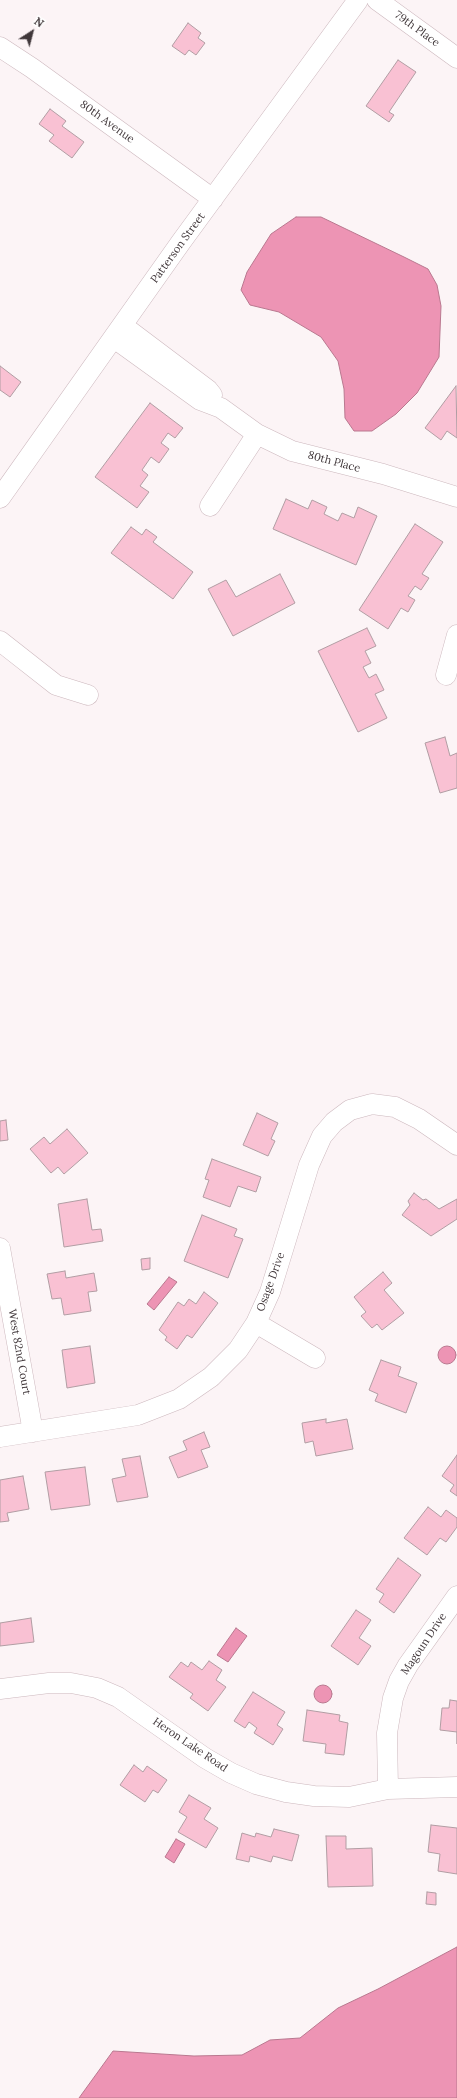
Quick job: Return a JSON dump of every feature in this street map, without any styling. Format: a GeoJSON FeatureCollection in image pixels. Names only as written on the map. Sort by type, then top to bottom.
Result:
{"type":"FeatureCollection","features":[{"type":"Feature","properties":{"kind":"street","name":"Patterson Street"},"geometry":{"type":"LineString","coordinates":[[0,498],[213,199],[358,0]]}},
{"type":"Feature","properties":{"kind":"street","name":"79th Place"},"geometry":{"type":"LineString","coordinates":[[377,0],[457,58]]}},
{"type":"Feature","properties":{"kind":"street","name":"80th Avenue"},"geometry":{"type":"LineString","coordinates":[[0,47],[32,68],[213,199]]}},
{"type":"Feature","properties":{"kind":"street","name":"80th Place"},"geometry":{"type":"LineString","coordinates":[[119,332],[200,400],[221,408],[257,434],[292,451],[383,474],[457,497]]}},
{"type":"Feature","properties":{"kind":"street"},"geometry":{"type":"LineString","coordinates":[[210,506],[257,434]]}},
{"type":"Feature","properties":{"kind":"street"},"geometry":{"type":"LineString","coordinates":[[446,675],[457,635]]}},
{"type":"Feature","properties":{"kind":"street"},"geometry":{"type":"LineString","coordinates":[[0,641],[56,686],[88,695]]}},
{"type":"Feature","properties":{"kind":"street","name":"Osage Drive"},"geometry":{"type":"LineString","coordinates":[[0,1437],[138,1415],[179,1399],[211,1376],[238,1350],[256,1323],[270,1292],[309,1165],[322,1136],[334,1122],[350,1110],[372,1104],[395,1107],[419,1119],[457,1145]]}},
{"type":"Feature","properties":{"kind":"street","name":"West 82nd Court"},"geometry":{"type":"LineString","coordinates":[[0,1248],[33,1432]]}},
{"type":"Feature","properties":{"kind":"street"},"geometry":{"type":"LineString","coordinates":[[256,1323],[315,1358]]}},
{"type":"Feature","properties":{"kind":"street","name":"Magoun Drive"},"geometry":{"type":"LineString","coordinates":[[388,1789],[387,1733],[393,1698],[399,1681],[408,1665],[457,1596]]}},
{"type":"Feature","properties":{"kind":"street","name":"Heron Lake Road"},"geometry":{"type":"LineString","coordinates":[[0,1689],[71,1682],[97,1688],[118,1697],[205,1758],[231,1773],[256,1784],[286,1792],[314,1796],[349,1798],[388,1789],[457,1787]]}},
{"type":"Feature","properties":{"kind":"shaded area"},"geometry":{"type":"Polygon","coordinates":[[[296,217],[321,217],[404,257],[428,269],[437,285],[441,306],[439,357],[417,393],[396,414],[372,431],[354,431],[345,418],[344,389],[338,361],[321,337],[279,312],[250,305],[241,290],[247,272],[271,234],[296,217]]]}},
{"type":"Feature","properties":{"kind":"shaded area"},"geometry":{"type":"Polygon","coordinates":[[[169,1277],[177,1282],[154,1310],[147,1304],[169,1277]]]}},
{"type":"Feature","properties":{"kind":"shaded area"},"geometry":{"type":"Polygon","coordinates":[[[447,1346],[453,1349],[456,1355],[453,1361],[447,1364],[441,1361],[438,1355],[441,1349],[447,1346]]]}},
{"type":"Feature","properties":{"kind":"shaded area"},"geometry":{"type":"Polygon","coordinates":[[[236,1628],[247,1636],[228,1662],[217,1655],[236,1628]]]}},
{"type":"Feature","properties":{"kind":"shaded area"},"geometry":{"type":"Polygon","coordinates":[[[319,1685],[327,1685],[332,1690],[330,1701],[327,1703],[319,1703],[314,1698],[314,1690],[319,1685]]]}},
{"type":"Feature","properties":{"kind":"shaded area"},"geometry":{"type":"Polygon","coordinates":[[[176,1839],[185,1844],[174,1863],[165,1857],[176,1839]]]}},
{"type":"Feature","properties":{"kind":"shaded area"},"geometry":{"type":"Polygon","coordinates":[[[457,1947],[457,2098],[79,2098],[113,2051],[194,2056],[242,2055],[270,2040],[300,2038],[338,2008],[378,1989],[457,1947]]]}},
{"type":"Feature","properties":{"kind":"building"},"geometry":{"type":"Polygon","coordinates":[[[188,23],[201,33],[198,38],[205,43],[196,55],[189,50],[185,55],[172,46],[188,23]]]}},
{"type":"Feature","properties":{"kind":"building"},"geometry":{"type":"Polygon","coordinates":[[[398,60],[416,72],[389,112],[394,115],[389,122],[366,106],[398,60]]]}},
{"type":"Feature","properties":{"kind":"building"},"geometry":{"type":"Polygon","coordinates":[[[50,109],[66,121],[62,126],[84,142],[72,158],[49,141],[54,135],[39,124],[50,109]]]}},
{"type":"Feature","properties":{"kind":"building"},"geometry":{"type":"Polygon","coordinates":[[[0,366],[21,382],[10,397],[0,390],[0,366]]]}},
{"type":"Feature","properties":{"kind":"building"},"geometry":{"type":"Polygon","coordinates":[[[456,386],[457,438],[447,431],[441,440],[425,428],[456,386]]]}},
{"type":"Feature","properties":{"kind":"building"},"geometry":{"type":"Polygon","coordinates":[[[150,403],[183,428],[175,438],[168,433],[161,443],[169,449],[159,463],[151,457],[142,470],[148,475],[140,486],[149,492],[137,508],[95,477],[150,403]]]}},
{"type":"Feature","properties":{"kind":"building"},"geometry":{"type":"Polygon","coordinates":[[[286,499],[308,509],[312,500],[327,507],[324,514],[338,521],[342,513],[354,518],[358,507],[377,516],[356,565],[273,529],[286,499]]]}},
{"type":"Feature","properties":{"kind":"building"},"geometry":{"type":"Polygon","coordinates":[[[415,524],[443,542],[422,574],[429,578],[421,590],[415,586],[408,596],[415,600],[408,612],[401,608],[388,629],[359,610],[415,524]]]}},
{"type":"Feature","properties":{"kind":"building"},"geometry":{"type":"Polygon","coordinates":[[[131,527],[142,535],[146,529],[157,537],[153,542],[193,572],[173,599],[111,553],[131,527]]]}},
{"type":"Feature","properties":{"kind":"building"},"geometry":{"type":"Polygon","coordinates":[[[280,574],[295,603],[233,636],[208,589],[226,580],[236,597],[280,574]]]}},
{"type":"Feature","properties":{"kind":"building"},"geometry":{"type":"Polygon","coordinates":[[[367,628],[376,646],[365,651],[371,663],[363,667],[369,678],[376,674],[384,690],[375,694],[387,718],[358,732],[318,651],[367,628]]]}},
{"type":"Feature","properties":{"kind":"building"},"geometry":{"type":"Polygon","coordinates":[[[445,737],[450,756],[457,753],[457,788],[440,793],[425,743],[445,737]]]}},
{"type":"Feature","properties":{"kind":"building"},"geometry":{"type":"Polygon","coordinates":[[[257,1113],[278,1123],[271,1139],[275,1141],[268,1156],[243,1145],[257,1113]]]}},
{"type":"Feature","properties":{"kind":"building"},"geometry":{"type":"Polygon","coordinates":[[[6,1120],[8,1140],[0,1141],[0,1121],[6,1120]]]}},
{"type":"Feature","properties":{"kind":"building"},"geometry":{"type":"Polygon","coordinates":[[[67,1129],[88,1153],[64,1174],[58,1167],[51,1173],[30,1149],[44,1137],[50,1144],[67,1129]]]}},
{"type":"Feature","properties":{"kind":"building"},"geometry":{"type":"Polygon","coordinates":[[[212,1159],[261,1177],[256,1192],[238,1186],[230,1207],[203,1197],[209,1180],[205,1179],[212,1159]]]}},
{"type":"Feature","properties":{"kind":"building"},"geometry":{"type":"Polygon","coordinates":[[[414,1193],[423,1200],[426,1199],[439,1209],[457,1199],[457,1219],[431,1236],[402,1215],[410,1205],[408,1201],[414,1193]]]}},
{"type":"Feature","properties":{"kind":"building"},"geometry":{"type":"Polygon","coordinates":[[[87,1199],[92,1230],[101,1229],[103,1241],[64,1247],[58,1204],[87,1199]]]}},
{"type":"Feature","properties":{"kind":"building"},"geometry":{"type":"Polygon","coordinates":[[[202,1215],[237,1229],[234,1236],[243,1239],[228,1278],[184,1261],[202,1215]]]}},
{"type":"Feature","properties":{"kind":"building"},"geometry":{"type":"Polygon","coordinates":[[[150,1258],[150,1269],[142,1270],[141,1259],[150,1258]]]}},
{"type":"Feature","properties":{"kind":"building"},"geometry":{"type":"Polygon","coordinates":[[[65,1271],[66,1278],[94,1273],[97,1291],[88,1292],[91,1311],[64,1315],[61,1298],[52,1299],[47,1274],[65,1271]]]}},
{"type":"Feature","properties":{"kind":"building"},"geometry":{"type":"Polygon","coordinates":[[[383,1272],[392,1283],[384,1290],[404,1313],[382,1330],[377,1324],[372,1328],[361,1316],[366,1312],[354,1297],[383,1272]]]}},
{"type":"Feature","properties":{"kind":"building"},"geometry":{"type":"Polygon","coordinates":[[[204,1292],[218,1303],[192,1338],[187,1335],[177,1349],[165,1340],[167,1337],[159,1330],[178,1302],[184,1306],[189,1299],[196,1304],[204,1292]]]}},
{"type":"Feature","properties":{"kind":"building"},"geometry":{"type":"Polygon","coordinates":[[[90,1346],[95,1383],[67,1388],[62,1350],[90,1346]]]}},
{"type":"Feature","properties":{"kind":"building"},"geometry":{"type":"Polygon","coordinates":[[[381,1360],[401,1367],[398,1376],[417,1383],[406,1413],[375,1401],[378,1394],[369,1390],[381,1360]]]}},
{"type":"Feature","properties":{"kind":"building"},"geometry":{"type":"Polygon","coordinates":[[[326,1419],[326,1423],[347,1419],[353,1449],[316,1456],[313,1441],[305,1443],[302,1423],[326,1419]]]}},
{"type":"Feature","properties":{"kind":"building"},"geometry":{"type":"Polygon","coordinates":[[[204,1432],[210,1447],[201,1450],[208,1467],[178,1478],[169,1457],[187,1450],[183,1441],[204,1432]]]}},
{"type":"Feature","properties":{"kind":"building"},"geometry":{"type":"Polygon","coordinates":[[[457,1455],[457,1496],[450,1491],[454,1485],[442,1476],[457,1455]]]}},
{"type":"Feature","properties":{"kind":"building"},"geometry":{"type":"Polygon","coordinates":[[[140,1456],[148,1497],[117,1502],[112,1479],[126,1476],[122,1459],[140,1456]]]}},
{"type":"Feature","properties":{"kind":"building"},"geometry":{"type":"Polygon","coordinates":[[[85,1467],[90,1505],[51,1510],[45,1472],[85,1467]]]}},
{"type":"Feature","properties":{"kind":"building"},"geometry":{"type":"Polygon","coordinates":[[[23,1476],[29,1509],[7,1513],[9,1521],[0,1522],[0,1480],[23,1476]]]}},
{"type":"Feature","properties":{"kind":"building"},"geometry":{"type":"Polygon","coordinates":[[[428,1507],[441,1517],[446,1510],[457,1518],[457,1527],[446,1542],[440,1538],[427,1555],[404,1538],[428,1507]]]}},
{"type":"Feature","properties":{"kind":"building"},"geometry":{"type":"Polygon","coordinates":[[[398,1558],[421,1575],[394,1613],[379,1602],[384,1594],[376,1589],[398,1558]]]}},
{"type":"Feature","properties":{"kind":"building"},"geometry":{"type":"Polygon","coordinates":[[[356,1610],[371,1620],[359,1638],[371,1646],[358,1665],[331,1646],[356,1610]]]}},
{"type":"Feature","properties":{"kind":"building"},"geometry":{"type":"Polygon","coordinates":[[[31,1618],[34,1642],[0,1646],[0,1623],[31,1618]]]}},
{"type":"Feature","properties":{"kind":"building"},"geometry":{"type":"Polygon","coordinates":[[[209,1661],[222,1670],[216,1680],[226,1687],[208,1711],[190,1698],[193,1694],[169,1677],[181,1662],[188,1667],[191,1662],[202,1670],[209,1661]]]}},
{"type":"Feature","properties":{"kind":"building"},"geometry":{"type":"Polygon","coordinates":[[[253,1692],[285,1712],[277,1725],[283,1729],[273,1745],[254,1733],[257,1728],[249,1722],[245,1728],[234,1721],[253,1692]]]}},
{"type":"Feature","properties":{"kind":"building"},"geometry":{"type":"Polygon","coordinates":[[[450,1700],[457,1701],[457,1732],[440,1730],[442,1708],[449,1708],[450,1700]]]}},
{"type":"Feature","properties":{"kind":"building"},"geometry":{"type":"Polygon","coordinates":[[[307,1710],[340,1715],[339,1721],[348,1723],[344,1755],[325,1753],[326,1744],[303,1741],[307,1710]]]}},
{"type":"Feature","properties":{"kind":"building"},"geometry":{"type":"Polygon","coordinates":[[[134,1765],[143,1772],[147,1766],[167,1780],[158,1793],[153,1790],[145,1802],[120,1785],[134,1765]]]}},
{"type":"Feature","properties":{"kind":"building"},"geometry":{"type":"Polygon","coordinates":[[[189,1795],[211,1808],[204,1819],[218,1828],[206,1848],[178,1832],[187,1817],[179,1812],[189,1795]]]}},
{"type":"Feature","properties":{"kind":"building"},"geometry":{"type":"Polygon","coordinates":[[[431,1825],[457,1828],[457,1874],[438,1871],[440,1854],[428,1852],[431,1825]]]}},
{"type":"Feature","properties":{"kind":"building"},"geometry":{"type":"Polygon","coordinates":[[[274,1829],[299,1835],[292,1861],[273,1856],[271,1862],[250,1856],[249,1862],[236,1859],[242,1833],[255,1837],[256,1833],[271,1837],[274,1829]]]}},
{"type":"Feature","properties":{"kind":"building"},"geometry":{"type":"Polygon","coordinates":[[[326,1836],[346,1836],[346,1849],[372,1848],[373,1886],[328,1887],[326,1836]]]}},
{"type":"Feature","properties":{"kind":"building"},"geometry":{"type":"Polygon","coordinates":[[[427,1892],[436,1893],[436,1905],[426,1904],[427,1892]]]}}]}
